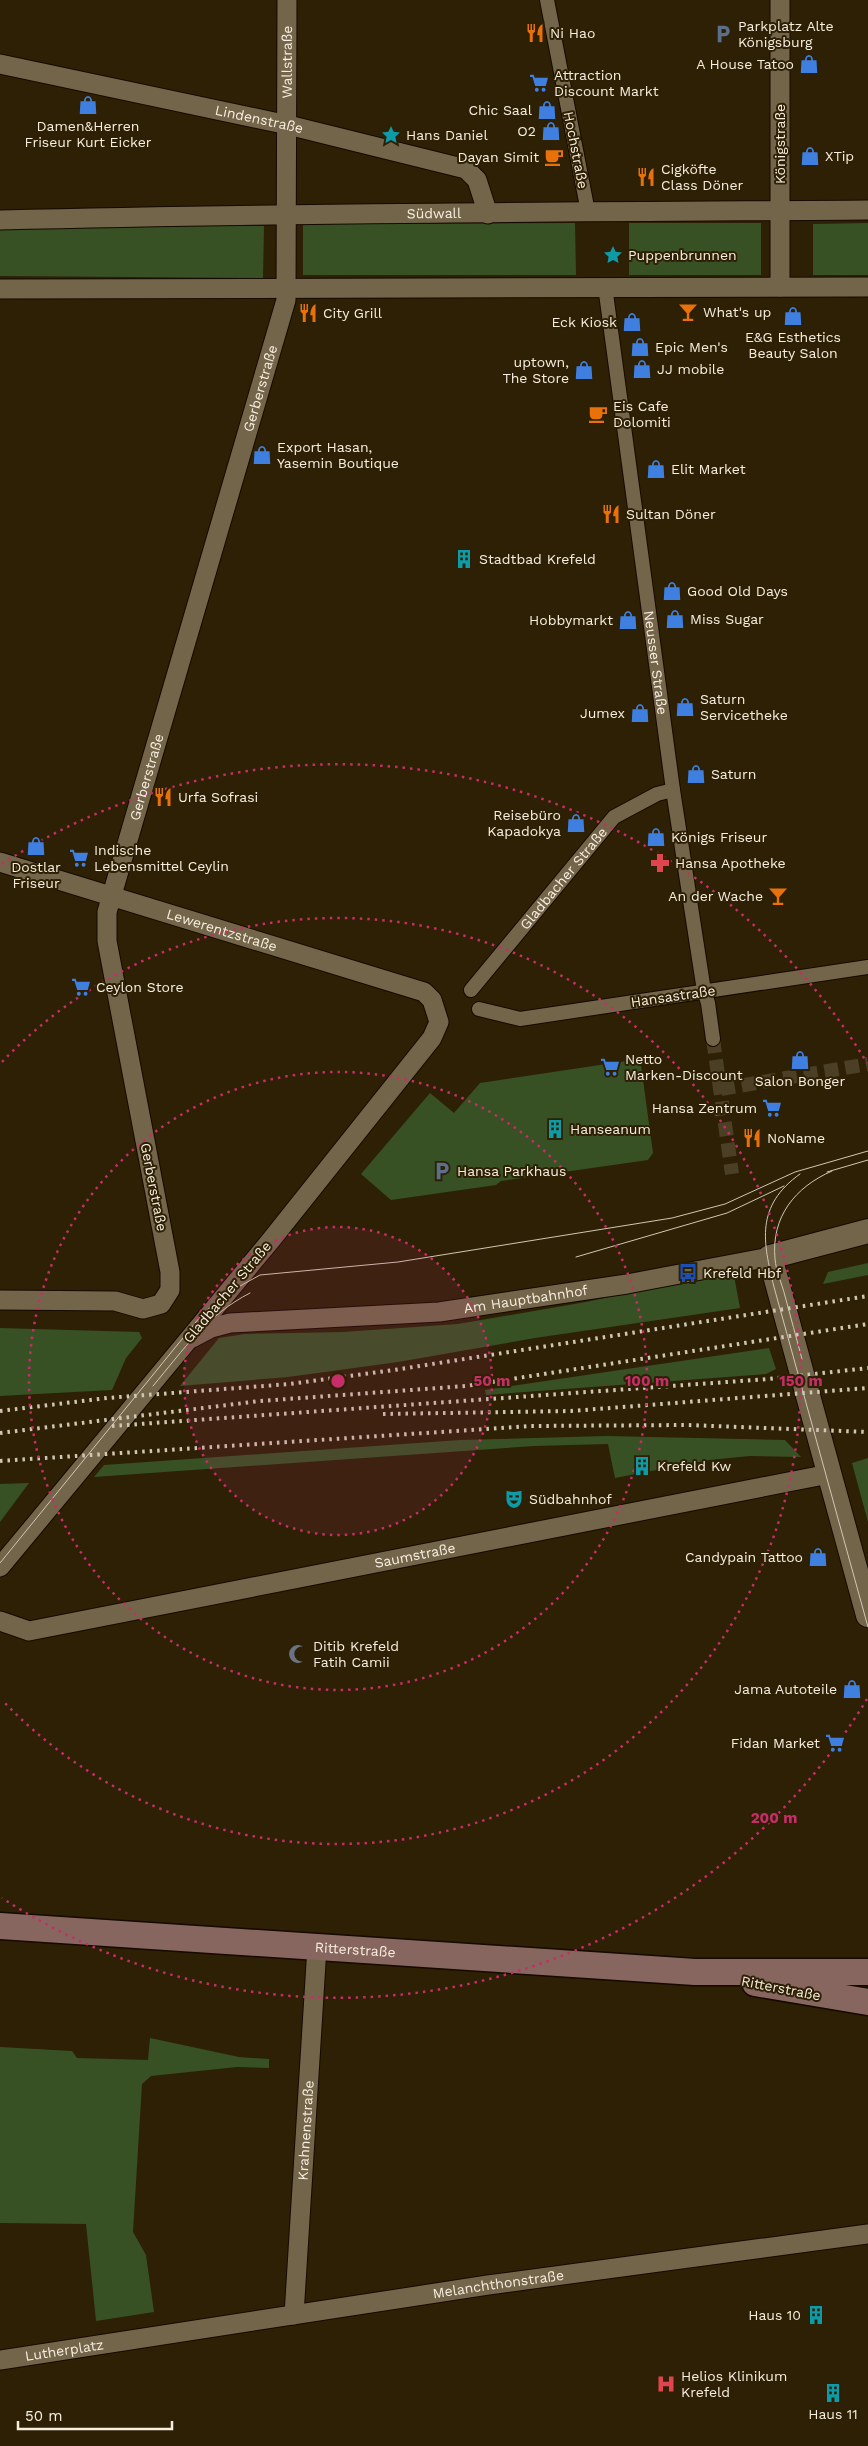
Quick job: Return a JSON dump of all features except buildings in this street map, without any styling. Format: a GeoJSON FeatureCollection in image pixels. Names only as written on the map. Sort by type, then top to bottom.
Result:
{"type":"FeatureCollection","features":[{"type":"Feature","properties":{"kind":"main road","name":"Ritterstraße"},"geometry":{"type":"LineString","coordinates":[[6,1928],[695,1972],[868,1972]]}},
{"type":"Feature","properties":{"kind":"main road","name":"Ritterstraße"},"geometry":{"type":"LineString","coordinates":[[695,1972],[808,1994],[868,2002]]}},
{"type":"Feature","properties":{"kind":"street","name":"Wallstraße"},"geometry":{"type":"LineString","coordinates":[[287,213],[288,0]]}},
{"type":"Feature","properties":{"kind":"street","name":"Hochstraße"},"geometry":{"type":"LineString","coordinates":[[547,0],[588,212]]}},
{"type":"Feature","properties":{"kind":"street","name":"Königstraße"},"geometry":{"type":"LineString","coordinates":[[780,0],[780,288]]}},
{"type":"Feature","properties":{"kind":"street","name":"Lindenstraße"},"geometry":{"type":"LineString","coordinates":[[0,64],[288,125],[466,169],[477,180],[488,214]]}},
{"type":"Feature","properties":{"kind":"street","name":"Südwall"},"geometry":{"type":"LineString","coordinates":[[0,220],[287,213],[488,214],[868,210]]}},
{"type":"Feature","properties":{"kind":"street","name":"Gerberstraße"},"geometry":{"type":"LineString","coordinates":[[0,1300],[115,1302],[143,1309],[161,1304],[170,1290],[170,1272],[107,941],[106,926],[110,897],[282,317],[288,287],[287,213]]}},
{"type":"Feature","properties":{"kind":"street"},"geometry":{"type":"LineString","coordinates":[[0,289],[605,286],[868,287]]}},
{"type":"Feature","properties":{"kind":"street","name":"Neusser Straße"},"geometry":{"type":"LineString","coordinates":[[605,286],[673,790],[713,1038]]}},
{"type":"Feature","properties":{"kind":"street","name":"Gladbacher Straße"},"geometry":{"type":"LineString","coordinates":[[471,990],[614,817],[657,794],[673,790]]}},
{"type":"Feature","properties":{"kind":"street","name":"Lewerentzstraße"},"geometry":{"type":"LineString","coordinates":[[0,862],[424,992],[436,1010]]}},
{"type":"Feature","properties":{"kind":"street","name":"Hansastraße"},"geometry":{"type":"LineString","coordinates":[[479,1009],[520,1019],[868,968]]}},
{"type":"Feature","properties":{"kind":"street","name":"Gladbacher Straße"},"geometry":{"type":"LineString","coordinates":[[0,1567],[270,1240],[432,1038],[439,1022],[436,1010]]}},
{"type":"Feature","properties":{"kind":"street","name":"Am Hauptbahnhof"},"geometry":{"type":"LineString","coordinates":[[182,1345],[211,1328],[230,1323],[439,1312],[627,1284],[770,1257],[868,1231]]}},
{"type":"Feature","properties":{"kind":"street"},"geometry":{"type":"LineString","coordinates":[[770,1257],[868,1615]]}},
{"type":"Feature","properties":{"kind":"street","name":"Saumstraße"},"geometry":{"type":"LineString","coordinates":[[0,1621],[29,1631],[830,1474]]}},
{"type":"Feature","properties":{"kind":"street","name":"Krahnenstraße"},"geometry":{"type":"LineString","coordinates":[[294,2315],[317,1947]]}},
{"type":"Feature","properties":{"kind":"street","name":"Melanchthonstraße"},"geometry":{"type":"LineString","coordinates":[[128,2341],[488,2285],[868,2234]]}},
{"type":"Feature","properties":{"kind":"street","name":"Lutherplatz"},"geometry":{"type":"LineString","coordinates":[[0,2360],[128,2341]]}},
{"type":"Feature","properties":{"kind":"green space"},"geometry":{"type":"Polygon","coordinates":[[[575,223],[576,275],[303,275],[303,224],[575,223]]]}},
{"type":"Feature","properties":{"kind":"green space"},"geometry":{"type":"Polygon","coordinates":[[[629,223],[761,223],[761,275],[629,275],[629,223]]]}},
{"type":"Feature","properties":{"kind":"green space"},"geometry":{"type":"Polygon","coordinates":[[[868,223],[868,275],[813,275],[813,224],[868,223]]]}},
{"type":"Feature","properties":{"kind":"green space"},"geometry":{"type":"Polygon","coordinates":[[[0,224],[264,226],[263,278],[0,276],[0,224]]]}},
{"type":"Feature","properties":{"kind":"green space"},"geometry":{"type":"Polygon","coordinates":[[[633,1060],[641,1065],[653,1153],[648,1160],[501,1181],[496,1185],[391,1200],[361,1174],[430,1093],[454,1113],[480,1083],[633,1060]]]}},
{"type":"Feature","properties":{"kind":"green space"},"geometry":{"type":"Polygon","coordinates":[[[868,1263],[868,1275],[823,1284],[828,1272],[868,1263]]]}},
{"type":"Feature","properties":{"kind":"green space"},"geometry":{"type":"Polygon","coordinates":[[[733,1270],[740,1308],[535,1338],[398,1362],[288,1377],[180,1386],[219,1338],[245,1334],[343,1332],[458,1324],[586,1302],[733,1270]]]}},
{"type":"Feature","properties":{"kind":"green space"},"geometry":{"type":"Polygon","coordinates":[[[0,1328],[139,1332],[142,1338],[126,1358],[112,1390],[0,1396],[0,1328]]]}},
{"type":"Feature","properties":{"kind":"green space"},"geometry":{"type":"Polygon","coordinates":[[[769,1348],[776,1369],[766,1374],[486,1395],[485,1390],[769,1348]]]}},
{"type":"Feature","properties":{"kind":"green space"},"geometry":{"type":"Polygon","coordinates":[[[606,1436],[785,1440],[801,1457],[750,1456],[709,1460],[615,1478],[608,1444],[534,1446],[94,1477],[104,1465],[460,1440],[606,1436]]]}},
{"type":"Feature","properties":{"kind":"green space"},"geometry":{"type":"Polygon","coordinates":[[[868,1458],[868,1522],[852,1463],[868,1458]]]}},
{"type":"Feature","properties":{"kind":"green space"},"geometry":{"type":"Polygon","coordinates":[[[29,1483],[0,1522],[0,1484],[29,1483]]]}},
{"type":"Feature","properties":{"kind":"green space"},"geometry":{"type":"Polygon","coordinates":[[[150,2038],[239,2057],[269,2059],[269,2068],[237,2067],[151,2076],[142,2084],[133,2232],[146,2255],[154,2312],[96,2321],[86,2224],[0,2223],[0,2047],[72,2051],[77,2058],[148,2060],[150,2038]]]}},
{"type":"Feature","properties":{"kind":"tunnel"},"geometry":{"type":"LineString","coordinates":[[713,1039],[732,1174]]}},
{"type":"Feature","properties":{"kind":"tunnel"},"geometry":{"type":"LineString","coordinates":[[721,1089],[868,1064]]}},
{"type":"Feature","properties":{"kind":"tram line"},"geometry":{"type":"LineString","coordinates":[[0,1563],[200,1317],[222,1296],[260,1275],[398,1262],[672,1218],[725,1204],[795,1172],[868,1151]]}},
{"type":"Feature","properties":{"kind":"tram line"},"geometry":{"type":"LineString","coordinates":[[827,1172],[868,1160]]}},
{"type":"Feature","properties":{"kind":"tram line"},"geometry":{"type":"LineString","coordinates":[[802,1359],[775,1259],[777,1230],[788,1205],[797,1195],[807,1186],[832,1171]]}},
{"type":"Feature","properties":{"kind":"tram line"},"geometry":{"type":"LineString","coordinates":[[800,1174],[775,1199],[769,1212],[766,1226],[767,1255],[774,1287],[868,1627]]}},
{"type":"Feature","properties":{"kind":"tram line"},"geometry":{"type":"LineString","coordinates":[[576,1257],[727,1213],[784,1186]]}},
{"type":"Feature","properties":{"kind":"tram line"},"geometry":{"type":"LineString","coordinates":[[153,1386],[186,1346],[209,1322],[250,1293]]}},
{"type":"Feature","properties":{"kind":"railway"},"geometry":{"type":"LineString","coordinates":[[0,1411],[107,1398],[290,1384],[394,1370],[868,1296]]}},
{"type":"Feature","properties":{"kind":"railway"},"geometry":{"type":"LineString","coordinates":[[0,1433],[260,1401],[466,1386],[868,1324]]}},
{"type":"Feature","properties":{"kind":"railway"},"geometry":{"type":"LineString","coordinates":[[112,1426],[769,1379],[868,1368]]}},
{"type":"Feature","properties":{"kind":"railway"},"geometry":{"type":"LineString","coordinates":[[383,1414],[571,1411],[868,1388]]}},
{"type":"Feature","properties":{"kind":"railway"},"geometry":{"type":"LineString","coordinates":[[0,1461],[531,1426],[688,1425],[868,1432]]}},
{"type":"Feature","properties":{"kind":"place","name":"Ni Hao"},"geometry":{"type":"Point","coordinates":[535,33]}},
{"type":"Feature","properties":{"kind":"place","name":"Parkplatz Alte Königsburg"},"geometry":{"type":"Point","coordinates":[723,34]}},
{"type":"Feature","properties":{"kind":"place","name":"A House Tatoo"},"geometry":{"type":"Point","coordinates":[809,64]}},
{"type":"Feature","properties":{"kind":"place","name":"Attraction Discount Markt"},"geometry":{"type":"Point","coordinates":[539,83]}},
{"type":"Feature","properties":{"kind":"place","name":"Damen&Herren Friseur Kurt Eicker"},"geometry":{"type":"Point","coordinates":[88,105]}},
{"type":"Feature","properties":{"kind":"place","name":"Chic Saal"},"geometry":{"type":"Point","coordinates":[547,110]}},
{"type":"Feature","properties":{"kind":"place","name":"O2"},"geometry":{"type":"Point","coordinates":[551,131]}},
{"type":"Feature","properties":{"kind":"place","name":"Hans Daniel"},"geometry":{"type":"Point","coordinates":[391,135]}},
{"type":"Feature","properties":{"kind":"place","name":"XTip"},"geometry":{"type":"Point","coordinates":[810,156]}},
{"type":"Feature","properties":{"kind":"place","name":"Dayan Simit"},"geometry":{"type":"Point","coordinates":[554,157]}},
{"type":"Feature","properties":{"kind":"place","name":"Cigköfte Class Döner"},"geometry":{"type":"Point","coordinates":[646,177]}},
{"type":"Feature","properties":{"kind":"place","name":"Puppenbrunnen"},"geometry":{"type":"Point","coordinates":[613,255]}},
{"type":"Feature","properties":{"kind":"place","name":"What's up"},"geometry":{"type":"Point","coordinates":[688,312]}},
{"type":"Feature","properties":{"kind":"place","name":"City Grill"},"geometry":{"type":"Point","coordinates":[308,313]}},
{"type":"Feature","properties":{"kind":"place","name":"E&G Esthetics Beauty Salon"},"geometry":{"type":"Point","coordinates":[793,316]}},
{"type":"Feature","properties":{"kind":"place","name":"Eck Kiosk"},"geometry":{"type":"Point","coordinates":[632,322]}},
{"type":"Feature","properties":{"kind":"place","name":"Epic Men's"},"geometry":{"type":"Point","coordinates":[640,347]}},
{"type":"Feature","properties":{"kind":"place","name":"JJ mobile"},"geometry":{"type":"Point","coordinates":[642,369]}},
{"type":"Feature","properties":{"kind":"place","name":"uptown, The Store"},"geometry":{"type":"Point","coordinates":[584,370]}},
{"type":"Feature","properties":{"kind":"place","name":"Eis Cafe Dolomiti"},"geometry":{"type":"Point","coordinates":[598,414]}},
{"type":"Feature","properties":{"kind":"place","name":"Export Hasan, Yasemin Boutique"},"geometry":{"type":"Point","coordinates":[262,455]}},
{"type":"Feature","properties":{"kind":"place","name":"Elit Market"},"geometry":{"type":"Point","coordinates":[656,469]}},
{"type":"Feature","properties":{"kind":"place","name":"Sultan Döner"},"geometry":{"type":"Point","coordinates":[611,514]}},
{"type":"Feature","properties":{"kind":"place","name":"Stadtbad Krefeld"},"geometry":{"type":"Point","coordinates":[464,559]}},
{"type":"Feature","properties":{"kind":"place","name":"Good Old Days"},"geometry":{"type":"Point","coordinates":[672,591]}},
{"type":"Feature","properties":{"kind":"place","name":"Miss Sugar"},"geometry":{"type":"Point","coordinates":[675,619]}},
{"type":"Feature","properties":{"kind":"place","name":"Hobbymarkt"},"geometry":{"type":"Point","coordinates":[628,620]}},
{"type":"Feature","properties":{"kind":"place","name":"Saturn Servicetheke"},"geometry":{"type":"Point","coordinates":[685,707]}},
{"type":"Feature","properties":{"kind":"place","name":"Jumex"},"geometry":{"type":"Point","coordinates":[640,713]}},
{"type":"Feature","properties":{"kind":"place","name":"Saturn"},"geometry":{"type":"Point","coordinates":[696,774]}},
{"type":"Feature","properties":{"kind":"place","name":"Urfa Sofrasi"},"geometry":{"type":"Point","coordinates":[163,797]}},
{"type":"Feature","properties":{"kind":"place","name":"Reisebüro Kapadokya"},"geometry":{"type":"Point","coordinates":[576,823]}},
{"type":"Feature","properties":{"kind":"place","name":"Königs Friseur"},"geometry":{"type":"Point","coordinates":[656,837]}},
{"type":"Feature","properties":{"kind":"place","name":"Dostlar Friseur"},"geometry":{"type":"Point","coordinates":[36,846]}},
{"type":"Feature","properties":{"kind":"place","name":"Indische Lebensmittel Ceylin"},"geometry":{"type":"Point","coordinates":[79,858]}},
{"type":"Feature","properties":{"kind":"place","name":"Hansa Apotheke"},"geometry":{"type":"Point","coordinates":[660,863]}},
{"type":"Feature","properties":{"kind":"place","name":"An der Wache"},"geometry":{"type":"Point","coordinates":[778,896]}},
{"type":"Feature","properties":{"kind":"place","name":"Ceylon Store"},"geometry":{"type":"Point","coordinates":[81,987]}},
{"type":"Feature","properties":{"kind":"place","name":"Salon Bonger"},"geometry":{"type":"Point","coordinates":[800,1060]}},
{"type":"Feature","properties":{"kind":"place","name":"Netto Marken-Discount"},"geometry":{"type":"Point","coordinates":[610,1067]}},
{"type":"Feature","properties":{"kind":"place","name":"Hansa Zentrum"},"geometry":{"type":"Point","coordinates":[772,1108]}},
{"type":"Feature","properties":{"kind":"place","name":"Hanseanum"},"geometry":{"type":"Point","coordinates":[555,1129]}},
{"type":"Feature","properties":{"kind":"place","name":"NoName"},"geometry":{"type":"Point","coordinates":[752,1138]}},
{"type":"Feature","properties":{"kind":"place","name":"Hansa Parkhaus"},"geometry":{"type":"Point","coordinates":[442,1171]}},
{"type":"Feature","properties":{"kind":"place","name":"Krefeld Hbf"},"geometry":{"type":"Point","coordinates":[688,1273]}},
{"type":"Feature","properties":{"kind":"place","name":"Krefeld Kw"},"geometry":{"type":"Point","coordinates":[642,1466]}},
{"type":"Feature","properties":{"kind":"place","name":"Südbahnhof"},"geometry":{"type":"Point","coordinates":[514,1499]}},
{"type":"Feature","properties":{"kind":"place","name":"Candypain Tattoo"},"geometry":{"type":"Point","coordinates":[818,1557]}},
{"type":"Feature","properties":{"kind":"place","name":"Ditib Krefeld Fatih Camii"},"geometry":{"type":"Point","coordinates":[298,1654]}},
{"type":"Feature","properties":{"kind":"place","name":"Jama Autoteile"},"geometry":{"type":"Point","coordinates":[852,1689]}},
{"type":"Feature","properties":{"kind":"place","name":"Fidan Market"},"geometry":{"type":"Point","coordinates":[835,1743]}},
{"type":"Feature","properties":{"kind":"place","name":"Haus 10"},"geometry":{"type":"Point","coordinates":[816,2315]}},
{"type":"Feature","properties":{"kind":"place","name":"Helios Klinikum Krefeld"},"geometry":{"type":"Point","coordinates":[666,2384]}},
{"type":"Feature","properties":{"kind":"place","name":"Haus 11"},"geometry":{"type":"Point","coordinates":[833,2393]}}]}
